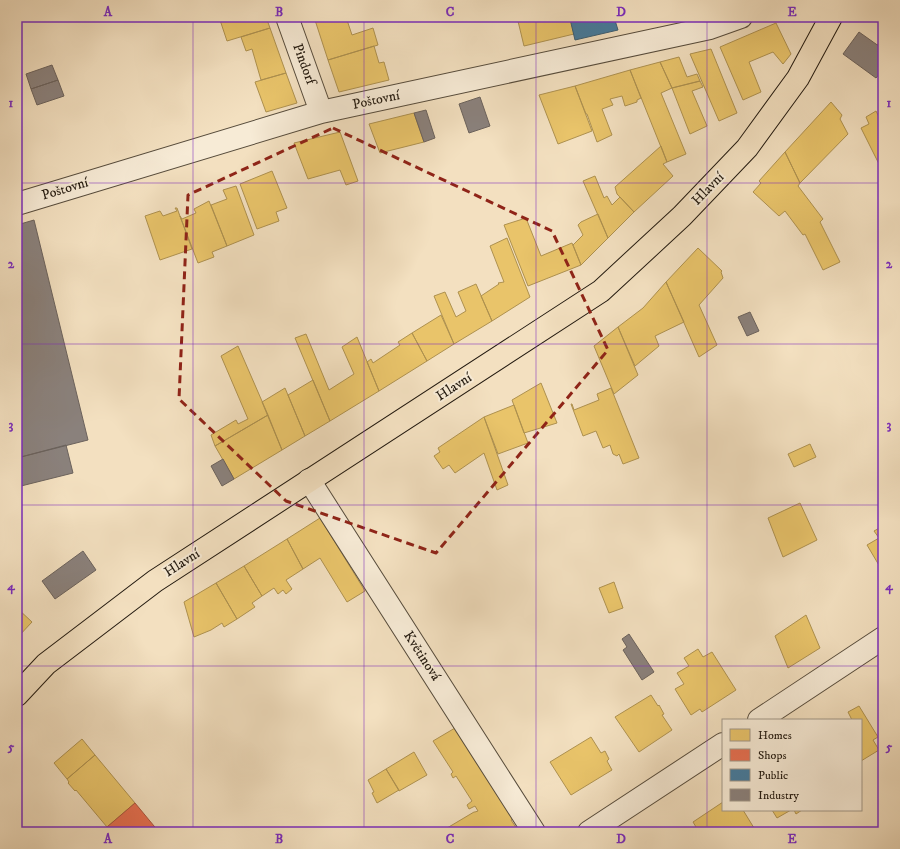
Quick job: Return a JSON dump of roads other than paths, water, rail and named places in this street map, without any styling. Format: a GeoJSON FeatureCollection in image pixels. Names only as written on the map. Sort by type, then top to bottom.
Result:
{"type":"FeatureCollection","features":[{"type":"Feature","properties":{"kind":"main road","name":"Hlavní"},"geometry":{"type":"LineString","coordinates":[[17,695],[46,664],[155,581],[602,291],[682,216],[747,148],[798,78],[831,17]]}},
{"type":"Feature","properties":{"kind":"street","name":"Pindorf"},"geometry":{"type":"LineString","coordinates":[[287,17],[321,112]]}},
{"type":"Feature","properties":{"kind":"street","name":"Poštovní"},"geometry":{"type":"LineString","coordinates":[[17,204],[321,112],[710,28],[741,17]]}},
{"type":"Feature","properties":{"kind":"street","name":"Květinová"},"geometry":{"type":"LineString","coordinates":[[309,480],[534,832]]}},
{"type":"Feature","properties":{"kind":"street"},"geometry":{"type":"LineString","coordinates":[[761,719],[883,638]]}},
{"type":"Feature","properties":{"kind":"street"},"geometry":{"type":"LineString","coordinates":[[589,832],[722,745]]}}]}
